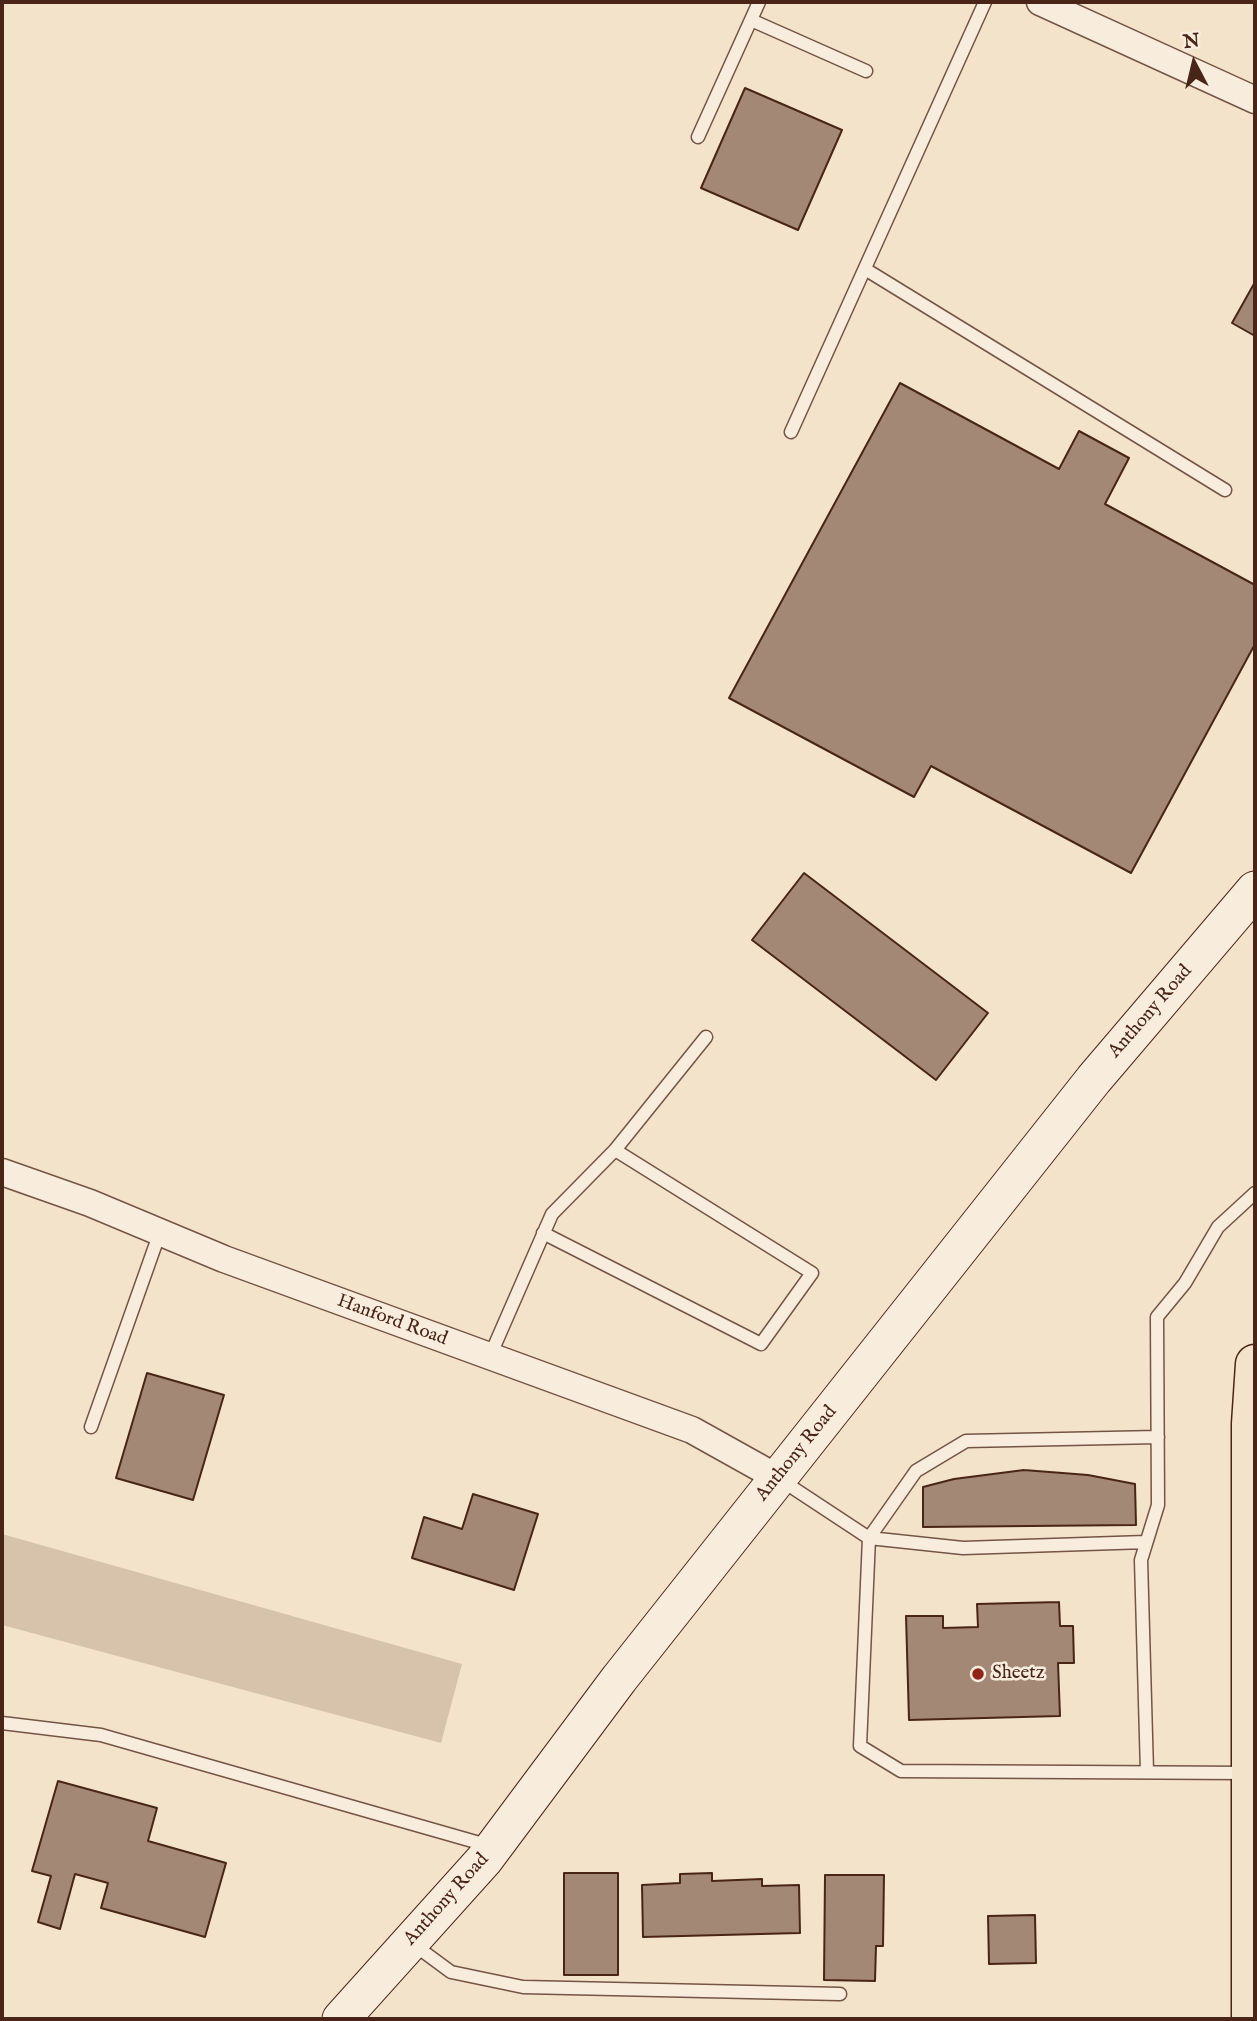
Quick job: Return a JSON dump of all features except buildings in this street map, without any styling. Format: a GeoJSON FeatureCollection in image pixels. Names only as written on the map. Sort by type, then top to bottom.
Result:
{"type":"FeatureCollection","features":[{"type":"Feature","properties":{"kind":"main road"},"geometry":{"type":"LineString","coordinates":[[1251,2019],[1251,1437],[1255,1364]]}},
{"type":"Feature","properties":{"kind":"street"},"geometry":{"type":"LineString","coordinates":[[1040,2],[1255,100]]}},
{"type":"Feature","properties":{"kind":"street","name":"Anthony Road"},"geometry":{"type":"LineString","coordinates":[[341,2019],[494,1847],[619,1679],[1094,1079],[1255,890]]}},
{"type":"Feature","properties":{"kind":"street","name":"Hanford Road"},"geometry":{"type":"LineString","coordinates":[[2,1171],[224,1259],[692,1430],[778,1478]]}},
{"type":"Feature","properties":{"kind":"lane"},"geometry":{"type":"LineString","coordinates":[[698,136],[759,2]]}},
{"type":"Feature","properties":{"kind":"lane"},"geometry":{"type":"LineString","coordinates":[[792,432],[985,2]]}},
{"type":"Feature","properties":{"kind":"lane"},"geometry":{"type":"LineString","coordinates":[[751,20],[866,71]]}},
{"type":"Feature","properties":{"kind":"lane"},"geometry":{"type":"LineString","coordinates":[[865,269],[1225,490]]}},
{"type":"Feature","properties":{"kind":"lane"},"geometry":{"type":"LineString","coordinates":[[490,1356],[552,1214],[615,1150],[706,1037]]}},
{"type":"Feature","properties":{"kind":"lane"},"geometry":{"type":"LineString","coordinates":[[543,1233],[761,1344],[812,1273],[615,1150]]}},
{"type":"Feature","properties":{"kind":"lane"},"geometry":{"type":"LineString","coordinates":[[1147,1772],[1141,1560],[1158,1505],[1157,1317],[1185,1283],[1217,1227],[1255,1192]]}},
{"type":"Feature","properties":{"kind":"lane"},"geometry":{"type":"LineString","coordinates":[[91,1427],[160,1232]]}},
{"type":"Feature","properties":{"kind":"lane"},"geometry":{"type":"LineString","coordinates":[[1158,1437],[966,1441],[916,1471],[869,1538],[860,1746],[901,1770],[1253,1773]]}},
{"type":"Feature","properties":{"kind":"lane"},"geometry":{"type":"LineString","coordinates":[[778,1478],[869,1538],[963,1548],[1146,1542]]}},
{"type":"Feature","properties":{"kind":"lane"},"geometry":{"type":"LineString","coordinates":[[2,1723],[102,1735],[494,1847]]}},
{"type":"Feature","properties":{"kind":"lane"},"geometry":{"type":"LineString","coordinates":[[410,1942],[451,1972],[523,1987],[840,1994]]}},
{"type":"Feature","properties":{"kind":"shaded area"},"geometry":{"type":"Polygon","coordinates":[[[2,1534],[462,1664],[441,1743],[2,1625],[2,1534]]]}},
{"type":"Feature","properties":{"kind":"place","name":"Sheetz"},"geometry":{"type":"Point","coordinates":[978,1674]}}]}
